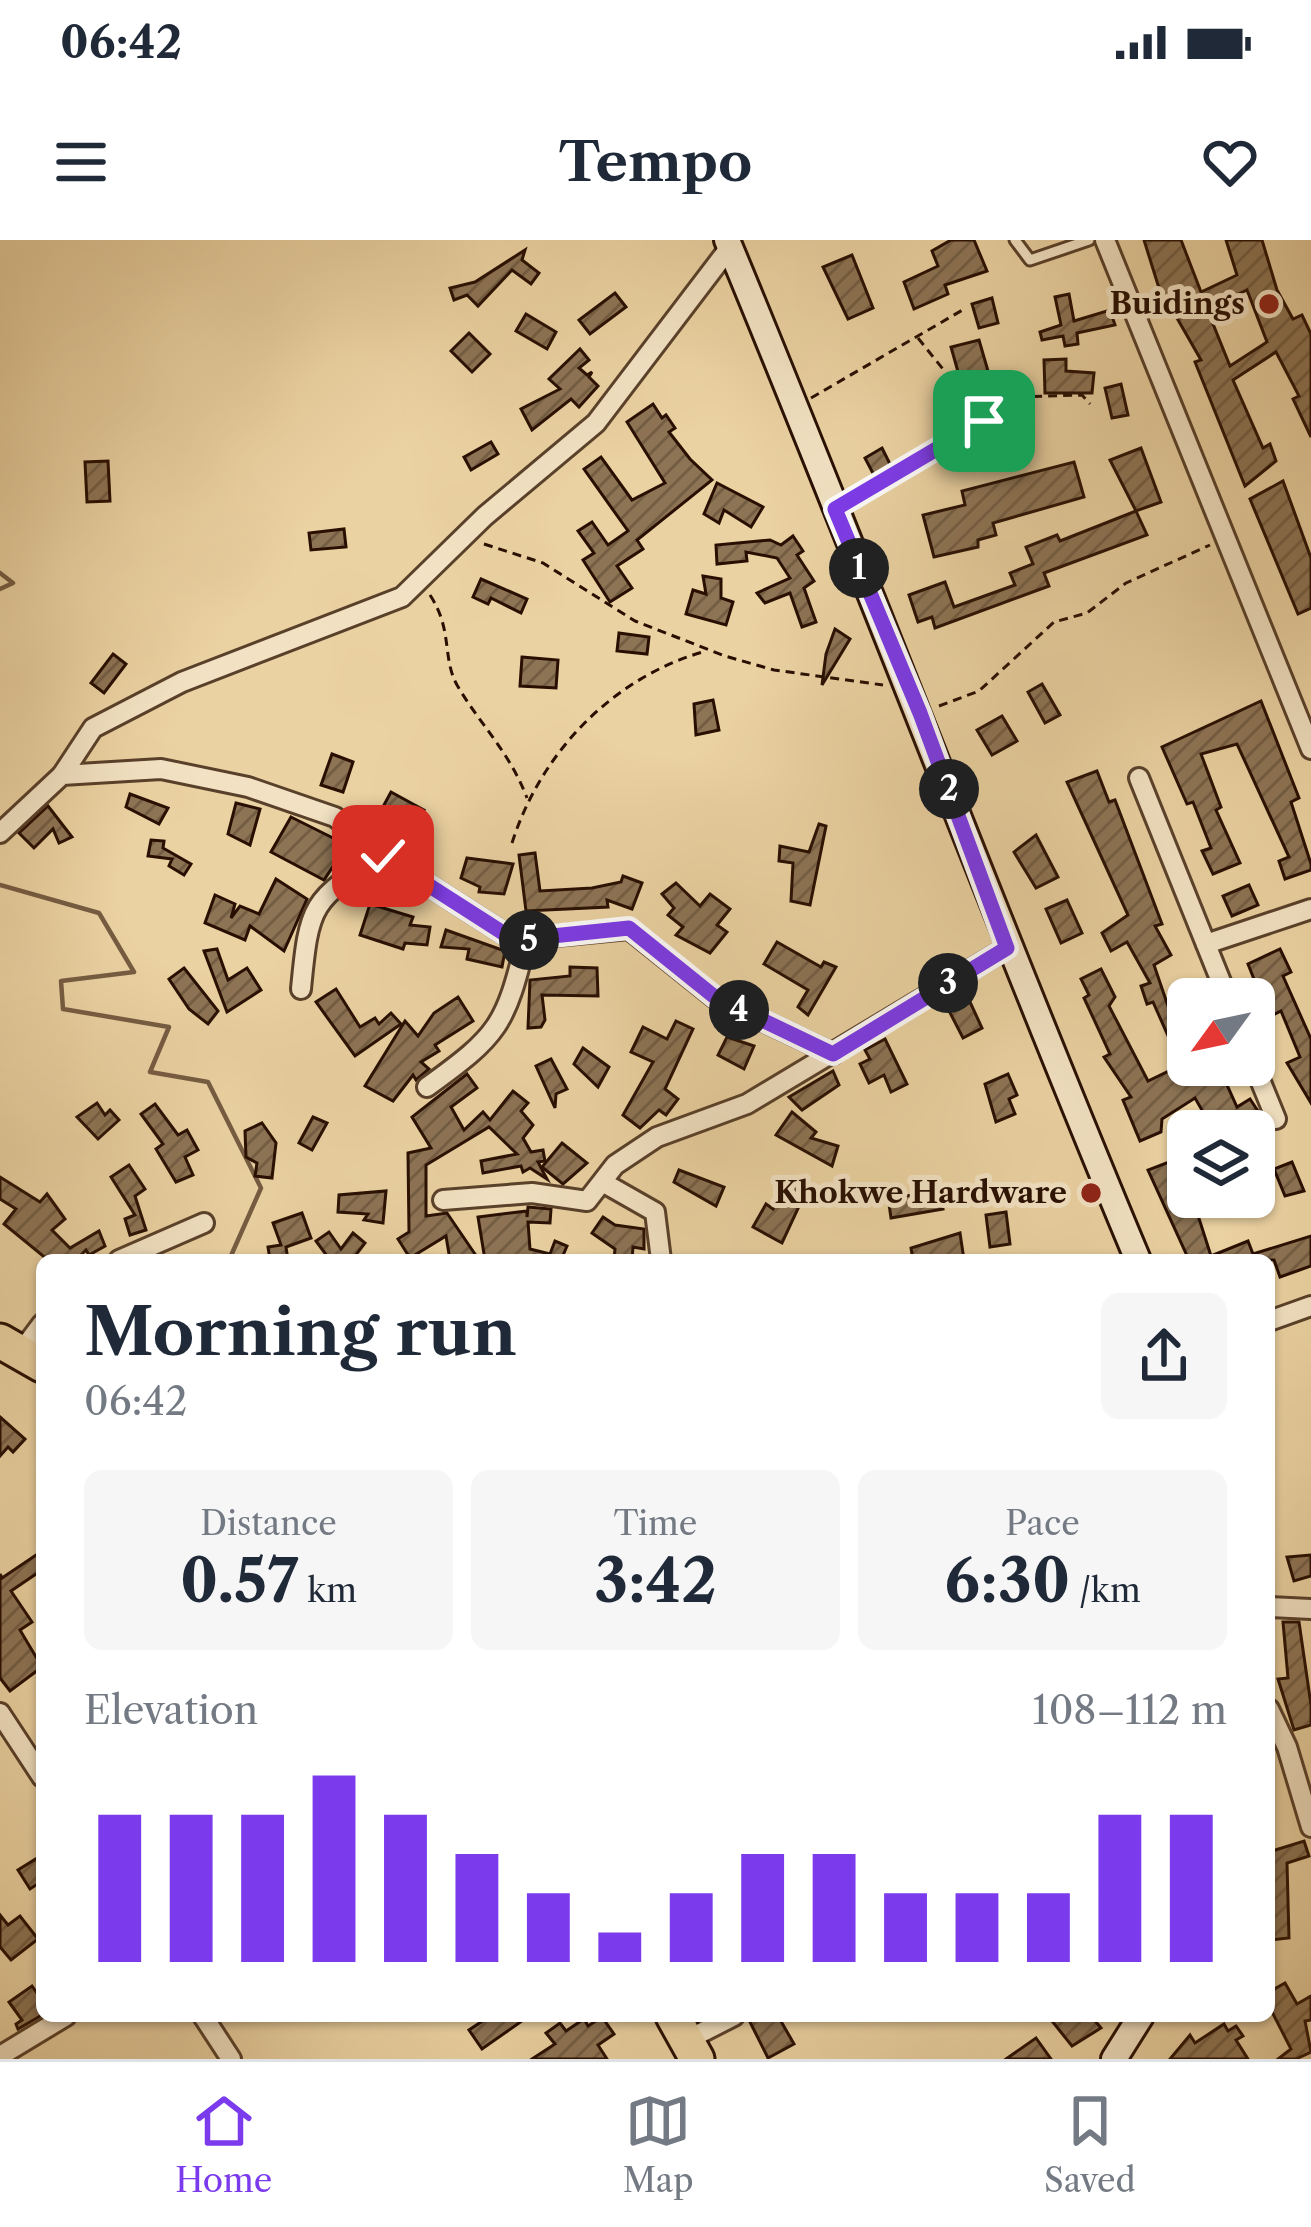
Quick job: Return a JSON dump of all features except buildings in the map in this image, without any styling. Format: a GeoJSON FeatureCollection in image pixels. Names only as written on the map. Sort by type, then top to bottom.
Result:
{"type":"FeatureCollection","features":[{"type":"Feature","properties":{"kind":"main road"},"geometry":{"type":"LineString","coordinates":[[728,243],[908,682],[1007,948],[1135,1254]]}},
{"type":"Feature","properties":{"kind":"main road"},"geometry":{"type":"LineString","coordinates":[[1114,2059],[1138,2022]]}},
{"type":"Feature","properties":{"kind":"street"},"geometry":{"type":"LineString","coordinates":[[1105,240],[1311,749]]}},
{"type":"Feature","properties":{"kind":"street"},"geometry":{"type":"LineString","coordinates":[[0,832],[62,775],[93,728],[182,682],[402,597],[596,424],[728,243]]}},
{"type":"Feature","properties":{"kind":"street"},"geometry":{"type":"LineString","coordinates":[[62,775],[160,769],[248,788],[335,818],[383,856],[501,934],[526,940],[629,928],[716,998],[833,1054]]}},
{"type":"Feature","properties":{"kind":"street"},"geometry":{"type":"LineString","coordinates":[[1139,778],[1220,978]]}},
{"type":"Feature","properties":{"kind":"street"},"geometry":{"type":"LineString","coordinates":[[301,989],[315,906],[345,879],[383,856]]}},
{"type":"Feature","properties":{"kind":"street"},"geometry":{"type":"LineString","coordinates":[[1206,944],[1311,909]]}},
{"type":"Feature","properties":{"kind":"street"},"geometry":{"type":"LineString","coordinates":[[427,1087],[499,1028],[510,1007],[526,940]]}},
{"type":"Feature","properties":{"kind":"street"},"geometry":{"type":"LineString","coordinates":[[443,1200],[532,1193],[586,1201],[615,1166],[657,1137],[747,1105],[1007,948]]}},
{"type":"Feature","properties":{"kind":"street"},"geometry":{"type":"LineString","coordinates":[[1263,1086],[1276,1119]]}},
{"type":"Feature","properties":{"kind":"street"},"geometry":{"type":"LineString","coordinates":[[604,1183],[656,1212],[660,1254]]}},
{"type":"Feature","properties":{"kind":"street"},"geometry":{"type":"LineString","coordinates":[[133,1254],[204,1223]]}},
{"type":"Feature","properties":{"kind":"street"},"geometry":{"type":"LineString","coordinates":[[1275,1319],[1311,1306]]}},
{"type":"Feature","properties":{"kind":"street"},"geometry":{"type":"LineString","coordinates":[[1275,1607],[1311,1609]]}},
{"type":"Feature","properties":{"kind":"street"},"geometry":{"type":"LineString","coordinates":[[0,1713],[36,1769]]}},
{"type":"Feature","properties":{"kind":"street"},"geometry":{"type":"LineString","coordinates":[[1275,1722],[1311,1827]]}},
{"type":"Feature","properties":{"kind":"street"},"geometry":{"type":"LineString","coordinates":[[0,2056],[56,2022]]}},
{"type":"Feature","properties":{"kind":"street"},"geometry":{"type":"LineString","coordinates":[[206,2022],[232,2059]]}},
{"type":"Feature","properties":{"kind":"street"},"geometry":{"type":"LineString","coordinates":[[686,2038],[721,2022]]}},
{"type":"Feature","properties":{"kind":"lane"},"geometry":{"type":"LineString","coordinates":[[1015,240],[1030,260],[1089,240]]}},
{"type":"Feature","properties":{"kind":"path"},"geometry":{"type":"LineString","coordinates":[[794,408],[966,308]]}},
{"type":"Feature","properties":{"kind":"path"},"geometry":{"type":"LineString","coordinates":[[917,336],[984,421]]}},
{"type":"Feature","properties":{"kind":"path"},"geometry":{"type":"LineString","coordinates":[[835,509],[1021,397],[1082,395],[1090,404]]}},
{"type":"Feature","properties":{"kind":"path"},"geometry":{"type":"LineString","coordinates":[[465,538],[543,563],[635,621],[709,650],[774,670],[845,682],[908,682]]}},
{"type":"Feature","properties":{"kind":"path"},"geometry":{"type":"LineString","coordinates":[[920,713],[980,691],[1054,622],[1087,613],[1126,583],[1225,538]]}},
{"type":"Feature","properties":{"kind":"path"},"geometry":{"type":"LineString","coordinates":[[423,580],[446,620],[455,682],[500,741],[527,800]]}},
{"type":"Feature","properties":{"kind":"path"},"geometry":{"type":"LineString","coordinates":[[512,843],[527,800],[580,726],[658,666],[709,650]]}},
{"type":"Feature","properties":{"kind":"waterway"},"geometry":{"type":"LineString","coordinates":[[0,573],[13,583],[0,589]]}},
{"type":"Feature","properties":{"kind":"waterway"},"geometry":{"type":"LineString","coordinates":[[0,885],[99,913],[134,972],[61,981],[63,1009],[169,1027],[150,1072],[208,1082],[261,1188],[232,1254]]}},
{"type":"Feature","properties":{"kind":"place","name":"Buidings"},"geometry":{"type":"Point","coordinates":[1269,304]}},
{"type":"Feature","properties":{"kind":"place","name":"Khokwe Hardware"},"geometry":{"type":"Point","coordinates":[1091,1193]}},
{"type":"Feature","properties":{"kind":"route"},"geometry":{"type":"LineString","coordinates":[[383,856],[514,940],[629,928],[698,987],[833,1054],[1007,948],[920,713],[835,509],[984,421]]}}]}
